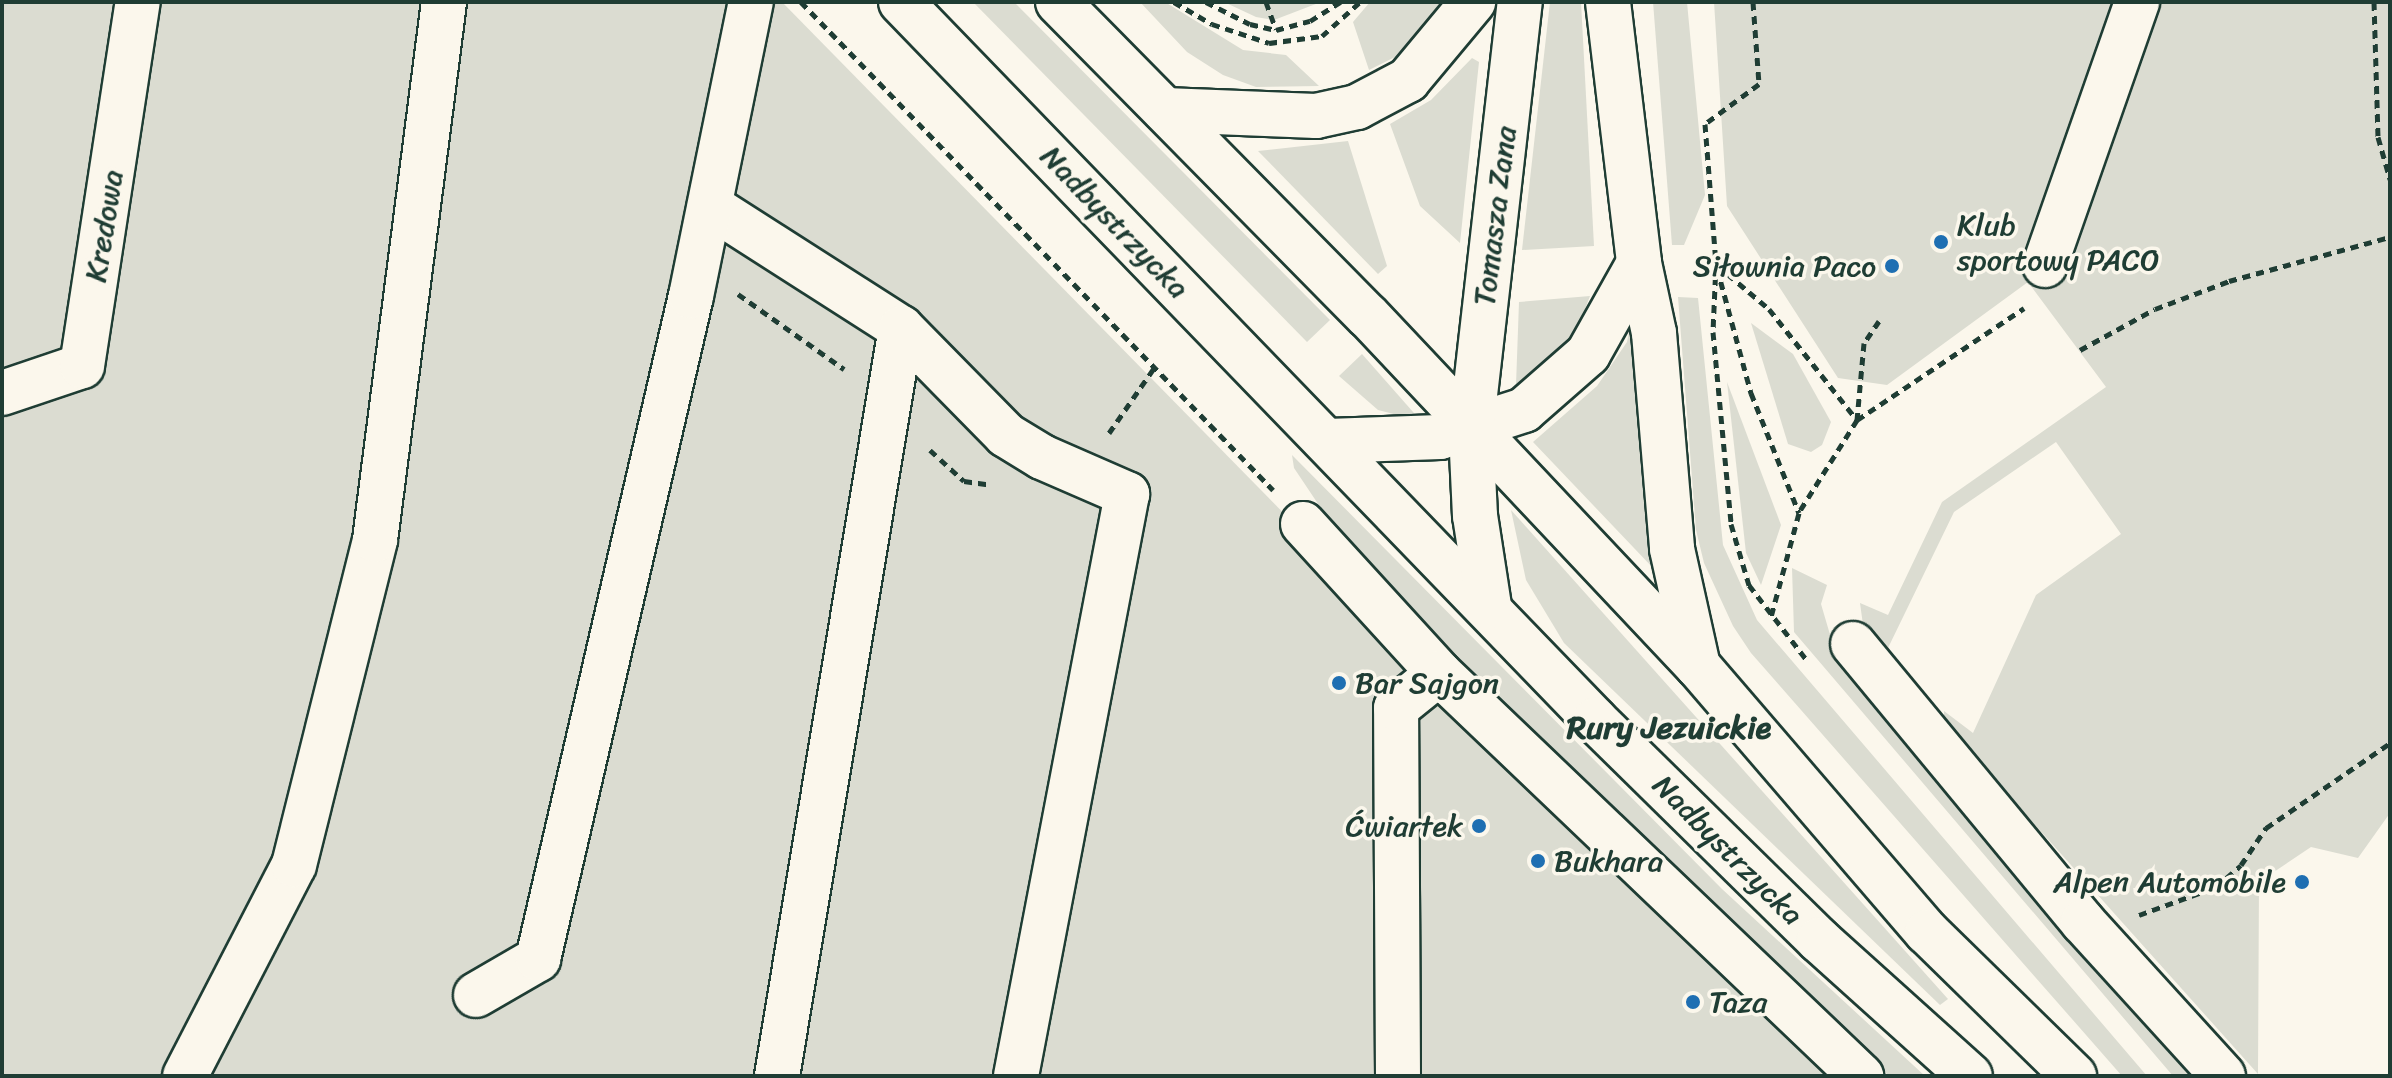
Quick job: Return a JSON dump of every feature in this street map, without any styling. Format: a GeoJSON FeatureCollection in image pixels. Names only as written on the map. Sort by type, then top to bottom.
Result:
{"type":"FeatureCollection","features":[{"type":"Feature","properties":{"kind":"street","name":"Kredowa"},"geometry":{"type":"LineString","coordinates":[[2,393],[82,366],[138,2]]}},
{"type":"Feature","properties":{"kind":"street"},"geometry":{"type":"LineString","coordinates":[[185,1076],[294,865],[375,540],[444,2]]}},
{"type":"Feature","properties":{"kind":"street"},"geometry":{"type":"LineString","coordinates":[[476,995],[538,959],[710,206],[751,2]]}},
{"type":"Feature","properties":{"kind":"street","name":"Nadbystrzycka"},"geometry":{"type":"LineString","coordinates":[[901,2],[1489,606],[1595,720],[1819,940],[1970,1076]]}},
{"type":"Feature","properties":{"kind":"street"},"geometry":{"type":"LineString","coordinates":[[1058,2],[1368,316],[1471,430],[1698,666],[1927,932],[2074,1076]]}},
{"type":"Feature","properties":{"kind":"street"},"geometry":{"type":"LineString","coordinates":[[1165,110],[1303,116],[1357,107],[1408,80],[1436,53],[1473,2]]}},
{"type":"Feature","properties":{"kind":"street","name":"Tomasza Zana"},"geometry":{"type":"LineString","coordinates":[[1489,606],[1475,516],[1471,430],[1520,2]]}},
{"type":"Feature","properties":{"kind":"street"},"geometry":{"type":"LineString","coordinates":[[1608,2],[1639,263],[1654,333],[1672,549],[1698,666]]}},
{"type":"Feature","properties":{"kind":"street"},"geometry":{"type":"LineString","coordinates":[[2045,265],[2137,2]]}},
{"type":"Feature","properties":{"kind":"street"},"geometry":{"type":"LineString","coordinates":[[710,206],[901,328],[1006,435],[1042,457],[1127,494],[1016,1076]]}},
{"type":"Feature","properties":{"kind":"street"},"geometry":{"type":"LineString","coordinates":[[1328,441],[1440,437],[1471,430],[1524,410],[1561,382],[1609,322],[1639,263]]}},
{"type":"Feature","properties":{"kind":"street"},"geometry":{"type":"LineString","coordinates":[[777,1076],[901,328]]}},
{"type":"Feature","properties":{"kind":"street"},"geometry":{"type":"LineString","coordinates":[[1303,524],[1439,673],[1861,1076]]}},
{"type":"Feature","properties":{"kind":"street"},"geometry":{"type":"LineString","coordinates":[[1853,644],[2083,922],[2223,1076]]}},
{"type":"Feature","properties":{"kind":"street"},"geometry":{"type":"LineString","coordinates":[[1398,1076],[1396,708],[1439,673]]}},
{"type":"Feature","properties":{"kind":"path"},"geometry":{"type":"LineString","coordinates":[[801,2],[1154,368],[1236,448]]}},
{"type":"Feature","properties":{"kind":"path"},"geometry":{"type":"LineString","coordinates":[[1174,2],[1224,29],[1269,43],[1322,36],[1360,2]]}},
{"type":"Feature","properties":{"kind":"path"},"geometry":{"type":"LineString","coordinates":[[1206,2],[1250,24],[1276,30],[1310,21],[1340,2]]}},
{"type":"Feature","properties":{"kind":"path"},"geometry":{"type":"LineString","coordinates":[[1266,2],[1276,30]]}},
{"type":"Feature","properties":{"kind":"path"},"geometry":{"type":"LineString","coordinates":[[1753,2],[1759,84],[1705,124],[1716,263],[1751,393],[1799,513]]}},
{"type":"Feature","properties":{"kind":"path"},"geometry":{"type":"LineString","coordinates":[[2374,2],[2378,137],[2390,179]]}},
{"type":"Feature","properties":{"kind":"path"},"geometry":{"type":"LineString","coordinates":[[2080,350],[2155,309],[2229,281],[2390,237]]}},
{"type":"Feature","properties":{"kind":"path"},"geometry":{"type":"LineString","coordinates":[[1716,263],[1769,309],[1857,420]]}},
{"type":"Feature","properties":{"kind":"path"},"geometry":{"type":"LineString","coordinates":[[1771,617],[1799,513],[1857,420],[2026,307],[2045,265]]}},
{"type":"Feature","properties":{"kind":"path"},"geometry":{"type":"LineString","coordinates":[[1857,420],[1864,343],[1879,321]]}},
{"type":"Feature","properties":{"kind":"path"},"geometry":{"type":"LineString","coordinates":[[1124,407],[1154,368]]}},
{"type":"Feature","properties":{"kind":"path"},"geometry":{"type":"LineString","coordinates":[[2083,922],[2117,921],[2216,887],[2241,865],[2266,828],[2390,743]]}},
{"type":"Feature","properties":{"kind":"shaded area"},"geometry":{"type":"Polygon","coordinates":[[[2,2],[782,2],[1836,1076],[2,1076],[2,2]]]}},
{"type":"Feature","properties":{"kind":"shaded area"},"geometry":{"type":"Polygon","coordinates":[[[973,2],[1014,2],[1330,320],[1307,342],[973,2]]]}},
{"type":"Feature","properties":{"kind":"shaded area"},"geometry":{"type":"Polygon","coordinates":[[[1140,2],[1165,2],[1243,50],[1286,55],[1319,86],[1256,87],[1223,75],[1187,52],[1140,2]]]}},
{"type":"Feature","properties":{"kind":"shaded area"},"geometry":{"type":"Polygon","coordinates":[[[1224,2],[1321,2],[1274,20],[1256,17],[1224,2]]]}},
{"type":"Feature","properties":{"kind":"shaded area"},"geometry":{"type":"Polygon","coordinates":[[[1370,2],[1444,2],[1397,56],[1369,70],[1353,22],[1370,2]]]}},
{"type":"Feature","properties":{"kind":"shaded area"},"geometry":{"type":"Polygon","coordinates":[[[1550,2],[1581,2],[1594,246],[1522,250],[1550,2]]]}},
{"type":"Feature","properties":{"kind":"shaded area"},"geometry":{"type":"Polygon","coordinates":[[[1653,2],[1687,2],[1705,195],[1684,245],[1672,245],[1653,2]]]}},
{"type":"Feature","properties":{"kind":"shaded area"},"geometry":{"type":"Polygon","coordinates":[[[1714,2],[2390,2],[2390,813],[2358,858],[2311,847],[2259,882],[2258,1074],[2002,788],[1993,793],[1944,733],[1944,711],[1973,733],[2036,595],[2121,534],[2056,442],[1954,512],[1888,648],[1910,674],[1900,674],[1871,645],[1863,625],[1860,603],[1888,615],[1942,502],[2106,387],[2028,282],[1887,385],[1838,378],[1727,206],[1714,2]]]}},
{"type":"Feature","properties":{"kind":"shaded area"},"geometry":{"type":"Polygon","coordinates":[[[1472,58],[1479,62],[1460,243],[1420,206],[1390,124],[1431,100],[1472,58]]]}},
{"type":"Feature","properties":{"kind":"shaded area"},"geometry":{"type":"Polygon","coordinates":[[[1348,141],[1387,266],[1378,274],[1258,151],[1348,141]]]}},
{"type":"Feature","properties":{"kind":"shaded area"},"geometry":{"type":"Polygon","coordinates":[[[1590,296],[1570,348],[1521,388],[1516,385],[1519,302],[1590,296]]]}},
{"type":"Feature","properties":{"kind":"shaded area"},"geometry":{"type":"Polygon","coordinates":[[[1678,297],[1698,298],[1723,545],[1757,620],[2147,1076],[2122,1076],[1751,653],[1733,626],[1704,563],[1696,530],[1678,297]]]}},
{"type":"Feature","properties":{"kind":"shaded area"},"geometry":{"type":"Polygon","coordinates":[[[1751,323],[1793,354],[1831,422],[1822,445],[1811,452],[1788,444],[1751,323]]]}},
{"type":"Feature","properties":{"kind":"shaded area"},"geometry":{"type":"Polygon","coordinates":[[[1630,327],[1635,328],[1658,567],[1654,569],[1533,442],[1597,386],[1627,342],[1630,327]]]}},
{"type":"Feature","properties":{"kind":"shaded area"},"geometry":{"type":"Polygon","coordinates":[[[1362,354],[1421,421],[1378,410],[1339,376],[1362,354]]]}},
{"type":"Feature","properties":{"kind":"shaded area"},"geometry":{"type":"Polygon","coordinates":[[[1727,382],[1781,525],[1761,585],[1746,553],[1727,382]]]}},
{"type":"Feature","properties":{"kind":"shaded area"},"geometry":{"type":"Polygon","coordinates":[[[1292,455],[1722,889],[1925,1076],[1889,1076],[1388,596],[1355,559],[1294,468],[1292,455]]]}},
{"type":"Feature","properties":{"kind":"shaded area"},"geometry":{"type":"Polygon","coordinates":[[[1511,510],[1948,999],[1940,1005],[1564,643],[1526,580],[1511,510]]]}},
{"type":"Feature","properties":{"kind":"shaded area"},"geometry":{"type":"Polygon","coordinates":[[[1792,568],[1827,585],[1821,604],[1831,638],[2211,1076],[2173,1076],[1794,632],[1792,568]]]}},
{"type":"Feature","properties":{"kind":"place","name":"Klub sportowy PACO"},"geometry":{"type":"Point","coordinates":[1941,242]}},
{"type":"Feature","properties":{"kind":"place","name":"Siłownia Paco"},"geometry":{"type":"Point","coordinates":[1892,266]}},
{"type":"Feature","properties":{"kind":"place","name":"Bar Sajgon"},"geometry":{"type":"Point","coordinates":[1339,683]}},
{"type":"Feature","properties":{"kind":"place","name":"Ćwiartek"},"geometry":{"type":"Point","coordinates":[1479,826]}},
{"type":"Feature","properties":{"kind":"place","name":"Bukhara"},"geometry":{"type":"Point","coordinates":[1538,861]}},
{"type":"Feature","properties":{"kind":"place","name":"Alpen Automobile"},"geometry":{"type":"Point","coordinates":[2302,882]}},
{"type":"Feature","properties":{"kind":"place","name":"Taza"},"geometry":{"type":"Point","coordinates":[1693,1002]}},
{"type":"Feature","properties":{"kind":"district","name":"Rury Jezuickie"},"geometry":{"type":"Point","coordinates":[1669,728]}}]}
